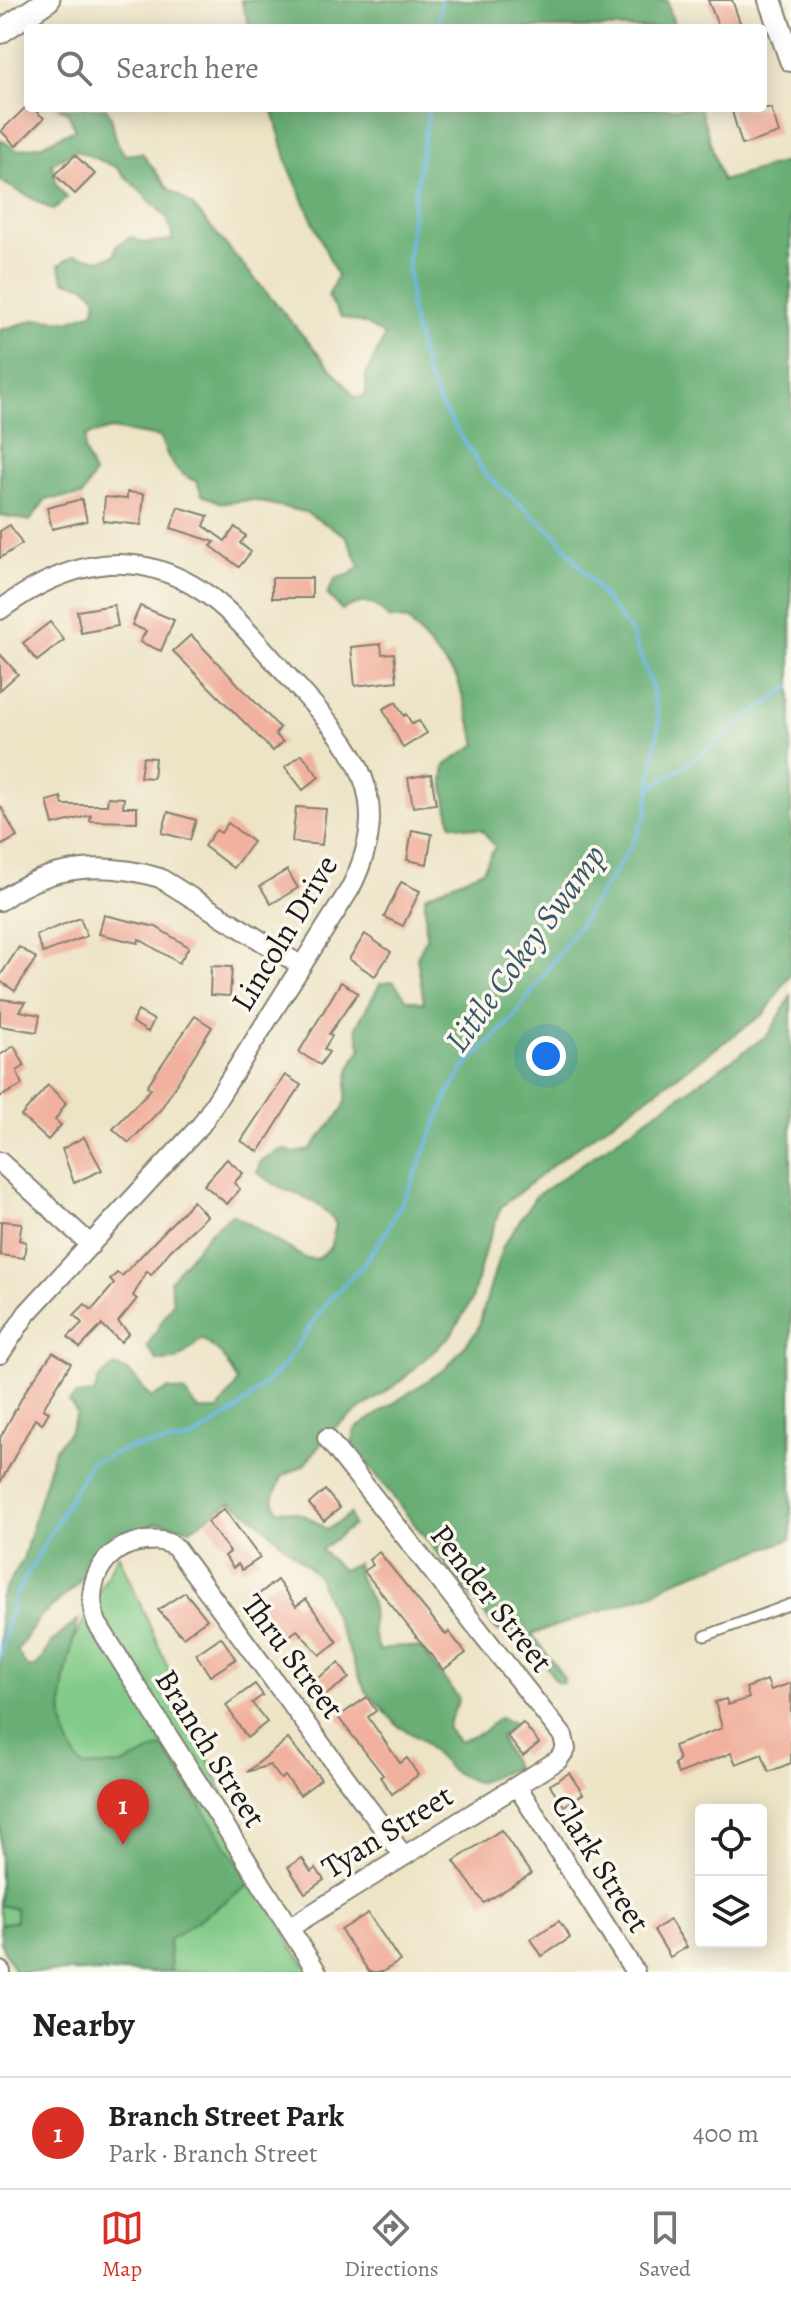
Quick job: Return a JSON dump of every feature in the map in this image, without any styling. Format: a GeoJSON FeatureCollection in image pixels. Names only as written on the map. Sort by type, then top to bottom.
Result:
{"type":"FeatureCollection","features":[{"type":"Feature","properties":{"kind":"street"},"geometry":{"type":"LineString","coordinates":[[0,32],[48,0]]}},
{"type":"Feature","properties":{"kind":"street"},"geometry":{"type":"LineString","coordinates":[[770,0],[791,60]]}},
{"type":"Feature","properties":{"kind":"street","name":"Lincoln Drive"},"geometry":{"type":"LineString","coordinates":[[0,610],[45,579],[100,564],[128,565],[179,577],[220,604],[335,729],[363,772],[369,793],[369,842],[350,889],[201,1125],[27,1313],[0,1354]]}},
{"type":"Feature","properties":{"kind":"street"},"geometry":{"type":"LineString","coordinates":[[0,901],[17,888],[45,876],[79,868],[108,866],[135,871],[160,878],[300,965]]}},
{"type":"Feature","properties":{"kind":"street"},"geometry":{"type":"LineString","coordinates":[[0,1162],[91,1245]]}},
{"type":"Feature","properties":{"kind":"street","name":"Pender Street"},"geometry":{"type":"LineString","coordinates":[[327,1438],[563,1736],[566,1749],[558,1760],[517,1786]]}},
{"type":"Feature","properties":{"kind":"street","name":"Thru Street"},"geometry":{"type":"LineString","coordinates":[[112,1551],[128,1543],[145,1541],[167,1541],[175,1547],[403,1855]]}},
{"type":"Feature","properties":{"kind":"street","name":"Branch Street"},"geometry":{"type":"LineString","coordinates":[[112,1551],[99,1569],[92,1588],[90,1606],[97,1623],[317,1972]]}},
{"type":"Feature","properties":{"kind":"street","name":"Tyan Street"},"geometry":{"type":"LineString","coordinates":[[289,1928],[517,1786]]}},
{"type":"Feature","properties":{"kind":"street","name":"Clark Street"},"geometry":{"type":"LineString","coordinates":[[517,1786],[635,1972]]}},
{"type":"Feature","properties":{"kind":"lane"},"geometry":{"type":"LineString","coordinates":[[705,1636],[791,1604]]}},
{"type":"Feature","properties":{"kind":"green space"},"geometry":{"type":"Polygon","coordinates":[[[241,0],[667,0],[674,24],[249,24],[241,0]]]}},
{"type":"Feature","properties":{"kind":"green space"},"geometry":{"type":"Polygon","coordinates":[[[108,112],[117,142],[125,155],[142,153],[168,188],[193,206],[356,398],[366,395],[366,375],[385,336],[366,324],[341,317],[328,297],[337,276],[288,165],[273,112],[701,112],[722,181],[791,160],[791,973],[765,1013],[562,1158],[501,1207],[484,1253],[472,1300],[450,1336],[401,1381],[333,1429],[304,1465],[282,1477],[273,1499],[277,1510],[304,1515],[327,1530],[350,1514],[353,1525],[321,1550],[342,1570],[357,1563],[359,1578],[372,1605],[374,1635],[379,1651],[399,1646],[421,1648],[459,1699],[447,1728],[459,1742],[483,1732],[499,1718],[514,1723],[500,1738],[515,1768],[477,1783],[453,1772],[420,1739],[398,1726],[365,1690],[317,1575],[256,1519],[231,1502],[190,1529],[159,1522],[117,1539],[95,1556],[76,1586],[41,1616],[17,1651],[27,1667],[36,1667],[52,1642],[78,1620],[65,1677],[63,1714],[65,1732],[83,1767],[122,1765],[163,1746],[251,1884],[169,1940],[171,1972],[15,1972],[0,1942],[0,1924],[16,1921],[16,1909],[0,1905],[0,1598],[23,1559],[54,1450],[70,1431],[77,1413],[69,1402],[76,1395],[94,1394],[99,1378],[115,1366],[130,1372],[151,1398],[168,1389],[184,1392],[199,1410],[218,1410],[238,1382],[221,1354],[202,1339],[177,1360],[157,1361],[147,1347],[173,1302],[170,1280],[210,1232],[232,1214],[305,1258],[317,1259],[330,1248],[336,1224],[310,1200],[257,1172],[261,1160],[283,1149],[294,1153],[310,1150],[340,1114],[345,1103],[350,1068],[361,1050],[356,1027],[380,984],[393,981],[407,999],[424,1003],[417,957],[426,939],[425,896],[483,870],[495,847],[482,830],[451,824],[443,782],[445,765],[477,744],[457,678],[408,620],[388,618],[378,607],[368,603],[342,610],[327,594],[335,579],[351,574],[360,566],[346,536],[305,512],[252,500],[222,503],[202,495],[197,482],[172,464],[160,437],[111,429],[86,436],[84,450],[94,474],[82,496],[46,499],[30,521],[0,515],[0,330],[38,319],[68,321],[93,312],[97,298],[86,286],[64,281],[59,265],[74,255],[101,260],[115,255],[116,246],[131,237],[144,243],[173,240],[168,219],[116,167],[76,150],[52,164],[57,186],[67,198],[53,210],[0,181],[0,139],[17,150],[42,145],[75,129],[68,113],[108,112]]]}},
{"type":"Feature","properties":{"kind":"green space"},"geometry":{"type":"Polygon","coordinates":[[[791,996],[791,1539],[676,1580],[654,1593],[532,1634],[564,1678],[564,1683],[557,1682],[526,1638],[497,1630],[352,1444],[355,1429],[446,1368],[477,1331],[502,1248],[536,1196],[769,1034],[791,996]]]}},
{"type":"Feature","properties":{"kind":"green space"},"geometry":{"type":"Polygon","coordinates":[[[118,1554],[291,1946],[311,1972],[24,1972],[0,1932],[0,1758],[38,1710],[118,1554]]]}},
{"type":"Feature","properties":{"kind":"building"},"geometry":{"type":"Polygon","coordinates":[[[708,0],[732,0],[741,24],[717,24],[708,0]]]}},
{"type":"Feature","properties":{"kind":"building"},"geometry":{"type":"Polygon","coordinates":[[[767,108],[771,108],[779,133],[742,145],[732,112],[767,112],[767,108]]]}},
{"type":"Feature","properties":{"kind":"building"},"geometry":{"type":"Polygon","coordinates":[[[24,109],[24,112],[37,112],[44,118],[16,146],[1,131],[24,109]]]}},
{"type":"Feature","properties":{"kind":"building"},"geometry":{"type":"Polygon","coordinates":[[[75,155],[95,174],[75,194],[55,175],[75,155]]]}},
{"type":"Feature","properties":{"kind":"building"},"geometry":{"type":"Polygon","coordinates":[[[127,492],[144,494],[141,525],[103,521],[105,497],[127,499],[127,492]]]}},
{"type":"Feature","properties":{"kind":"building"},"geometry":{"type":"Polygon","coordinates":[[[82,499],[87,521],[52,529],[47,508],[82,499]]]}},
{"type":"Feature","properties":{"kind":"building"},"geometry":{"type":"Polygon","coordinates":[[[178,507],[208,516],[204,526],[225,541],[235,527],[246,536],[240,543],[251,552],[239,567],[211,546],[215,542],[171,528],[178,507]]]}},
{"type":"Feature","properties":{"kind":"building"},"geometry":{"type":"Polygon","coordinates":[[[10,525],[22,544],[0,558],[0,531],[10,525]]]}},
{"type":"Feature","properties":{"kind":"building"},"geometry":{"type":"Polygon","coordinates":[[[272,578],[312,578],[312,598],[272,598],[272,578]]]}},
{"type":"Feature","properties":{"kind":"building"},"geometry":{"type":"Polygon","coordinates":[[[114,605],[118,626],[81,633],[77,611],[114,605]]]}},
{"type":"Feature","properties":{"kind":"building"},"geometry":{"type":"Polygon","coordinates":[[[140,606],[174,620],[161,651],[140,642],[146,631],[132,625],[140,606]]]}},
{"type":"Feature","properties":{"kind":"building"},"geometry":{"type":"Polygon","coordinates":[[[50,622],[64,640],[37,661],[23,643],[50,622]]]}},
{"type":"Feature","properties":{"kind":"building"},"geometry":{"type":"Polygon","coordinates":[[[191,635],[280,728],[275,734],[283,742],[273,751],[173,651],[191,635]]]}},
{"type":"Feature","properties":{"kind":"building"},"geometry":{"type":"Polygon","coordinates":[[[381,644],[382,654],[394,653],[397,681],[355,686],[351,647],[381,644]]]}},
{"type":"Feature","properties":{"kind":"building"},"geometry":{"type":"Polygon","coordinates":[[[0,654],[18,674],[0,690],[0,654]]]}},
{"type":"Feature","properties":{"kind":"building"},"geometry":{"type":"Polygon","coordinates":[[[396,702],[412,724],[419,721],[427,733],[403,748],[383,709],[396,702]]]}},
{"type":"Feature","properties":{"kind":"building"},"geometry":{"type":"Polygon","coordinates":[[[302,754],[319,777],[303,790],[285,767],[302,754]]]}},
{"type":"Feature","properties":{"kind":"building"},"geometry":{"type":"Polygon","coordinates":[[[143,757],[155,758],[153,778],[140,777],[143,757]]]}},
{"type":"Feature","properties":{"kind":"building"},"geometry":{"type":"Polygon","coordinates":[[[431,774],[436,804],[413,807],[408,778],[431,774]]]}},
{"type":"Feature","properties":{"kind":"building"},"geometry":{"type":"Polygon","coordinates":[[[61,797],[63,805],[107,805],[108,797],[124,798],[123,807],[137,807],[137,822],[90,821],[91,815],[53,825],[47,801],[61,797]]]}},
{"type":"Feature","properties":{"kind":"building"},"geometry":{"type":"Polygon","coordinates":[[[0,805],[17,837],[0,846],[0,805]]]}},
{"type":"Feature","properties":{"kind":"building"},"geometry":{"type":"Polygon","coordinates":[[[296,807],[326,809],[322,845],[292,842],[296,807]]]}},
{"type":"Feature","properties":{"kind":"building"},"geometry":{"type":"Polygon","coordinates":[[[168,812],[196,820],[190,840],[162,833],[168,812]]]}},
{"type":"Feature","properties":{"kind":"building"},"geometry":{"type":"Polygon","coordinates":[[[228,823],[253,842],[233,868],[204,846],[216,830],[221,833],[228,823]]]}},
{"type":"Feature","properties":{"kind":"building"},"geometry":{"type":"Polygon","coordinates":[[[412,830],[432,834],[427,864],[407,860],[412,830]]]}},
{"type":"Feature","properties":{"kind":"building"},"geometry":{"type":"Polygon","coordinates":[[[287,870],[298,888],[271,904],[260,886],[287,870]]]}},
{"type":"Feature","properties":{"kind":"building"},"geometry":{"type":"Polygon","coordinates":[[[401,882],[420,891],[403,926],[384,917],[401,882]]]}},
{"type":"Feature","properties":{"kind":"building"},"geometry":{"type":"Polygon","coordinates":[[[104,915],[156,927],[189,947],[179,963],[139,939],[138,943],[99,934],[104,915]]]}},
{"type":"Feature","properties":{"kind":"building"},"geometry":{"type":"Polygon","coordinates":[[[80,918],[87,936],[43,953],[36,935],[80,918]]]}},
{"type":"Feature","properties":{"kind":"building"},"geometry":{"type":"Polygon","coordinates":[[[365,934],[391,952],[375,976],[349,959],[365,934]]]}},
{"type":"Feature","properties":{"kind":"building"},"geometry":{"type":"Polygon","coordinates":[[[19,947],[36,958],[15,991],[0,981],[0,976],[19,947]]]}},
{"type":"Feature","properties":{"kind":"building"},"geometry":{"type":"Polygon","coordinates":[[[211,966],[232,967],[230,996],[210,995],[211,966]]]}},
{"type":"Feature","properties":{"kind":"building"},"geometry":{"type":"Polygon","coordinates":[[[341,982],[358,993],[329,1034],[332,1036],[324,1049],[329,1052],[320,1065],[299,1052],[341,982]]]}},
{"type":"Feature","properties":{"kind":"building"},"geometry":{"type":"Polygon","coordinates":[[[0,999],[26,1002],[20,1011],[40,1015],[37,1032],[0,1026],[0,999]]]}},
{"type":"Feature","properties":{"kind":"building"},"geometry":{"type":"Polygon","coordinates":[[[138,1011],[154,1020],[148,1032],[132,1022],[138,1011]]]}},
{"type":"Feature","properties":{"kind":"building"},"geometry":{"type":"Polygon","coordinates":[[[195,1016],[212,1027],[161,1109],[129,1143],[113,1129],[151,1089],[147,1086],[195,1016]]]}},
{"type":"Feature","properties":{"kind":"building"},"geometry":{"type":"Polygon","coordinates":[[[14,1046],[25,1066],[17,1071],[22,1085],[0,1097],[0,1055],[14,1046]]]}},
{"type":"Feature","properties":{"kind":"building"},"geometry":{"type":"Polygon","coordinates":[[[285,1075],[301,1085],[259,1152],[241,1141],[285,1075]]]}},
{"type":"Feature","properties":{"kind":"building"},"geometry":{"type":"Polygon","coordinates":[[[48,1085],[66,1103],[55,1120],[61,1125],[48,1140],[21,1116],[48,1085]]]}},
{"type":"Feature","properties":{"kind":"building"},"geometry":{"type":"Polygon","coordinates":[[[84,1137],[102,1170],[74,1183],[62,1149],[84,1137]]]}},
{"type":"Feature","properties":{"kind":"building"},"geometry":{"type":"Polygon","coordinates":[[[227,1159],[243,1173],[234,1183],[240,1189],[227,1204],[204,1185],[227,1159]]]}},
{"type":"Feature","properties":{"kind":"building"},"geometry":{"type":"Polygon","coordinates":[[[193,1201],[207,1216],[170,1251],[151,1275],[147,1271],[133,1296],[137,1299],[118,1322],[129,1333],[121,1342],[102,1325],[80,1348],[68,1337],[82,1323],[74,1315],[85,1304],[92,1310],[114,1284],[110,1280],[117,1273],[122,1276],[193,1201]]]}},
{"type":"Feature","properties":{"kind":"building"},"geometry":{"type":"Polygon","coordinates":[[[1,1221],[22,1223],[19,1240],[26,1242],[24,1258],[0,1255],[1,1221]]]}},
{"type":"Feature","properties":{"kind":"building"},"geometry":{"type":"Polygon","coordinates":[[[53,1352],[71,1363],[43,1409],[49,1412],[42,1424],[35,1419],[0,1483],[0,1438],[26,1390],[53,1352]]]}},
{"type":"Feature","properties":{"kind":"building"},"geometry":{"type":"Polygon","coordinates":[[[325,1490],[340,1508],[324,1521],[309,1504],[325,1490]]]}},
{"type":"Feature","properties":{"kind":"building"},"geometry":{"type":"Polygon","coordinates":[[[224,1509],[260,1558],[242,1570],[238,1564],[233,1568],[225,1556],[230,1552],[207,1522],[224,1509]]]}},
{"type":"Feature","properties":{"kind":"building"},"geometry":{"type":"Polygon","coordinates":[[[379,1552],[446,1635],[449,1632],[466,1653],[443,1670],[364,1571],[373,1565],[369,1560],[379,1552]]]}},
{"type":"Feature","properties":{"kind":"building"},"geometry":{"type":"Polygon","coordinates":[[[277,1580],[296,1606],[306,1599],[337,1642],[320,1655],[297,1630],[284,1640],[254,1598],[277,1580]]]}},
{"type":"Feature","properties":{"kind":"building"},"geometry":{"type":"Polygon","coordinates":[[[185,1592],[207,1619],[183,1637],[158,1610],[185,1592]]]}},
{"type":"Feature","properties":{"kind":"building"},"geometry":{"type":"Polygon","coordinates":[[[221,1637],[236,1659],[210,1676],[196,1654],[221,1637]]]}},
{"type":"Feature","properties":{"kind":"building"},"geometry":{"type":"Polygon","coordinates":[[[339,1663],[349,1678],[323,1697],[312,1682],[339,1663]]]}},
{"type":"Feature","properties":{"kind":"building"},"geometry":{"type":"Polygon","coordinates":[[[767,1680],[771,1690],[791,1683],[791,1763],[769,1772],[762,1754],[736,1764],[731,1753],[678,1774],[674,1764],[679,1760],[674,1746],[722,1728],[715,1702],[726,1699],[728,1705],[749,1698],[746,1688],[767,1680]]]}},
{"type":"Feature","properties":{"kind":"building"},"geometry":{"type":"Polygon","coordinates":[[[255,1684],[263,1695],[252,1703],[267,1722],[247,1738],[226,1705],[255,1684]]]}},
{"type":"Feature","properties":{"kind":"building"},"geometry":{"type":"Polygon","coordinates":[[[367,1697],[376,1711],[368,1717],[400,1763],[407,1758],[418,1775],[392,1794],[380,1777],[383,1775],[338,1717],[367,1697]]]}},
{"type":"Feature","properties":{"kind":"building"},"geometry":{"type":"Polygon","coordinates":[[[523,1723],[539,1743],[523,1756],[507,1736],[523,1723]]]}},
{"type":"Feature","properties":{"kind":"building"},"geometry":{"type":"Polygon","coordinates":[[[288,1739],[321,1779],[300,1795],[285,1776],[281,1779],[270,1765],[247,1772],[288,1739]]]}},
{"type":"Feature","properties":{"kind":"building"},"geometry":{"type":"Polygon","coordinates":[[[569,1773],[583,1794],[564,1806],[550,1785],[569,1773]]]}},
{"type":"Feature","properties":{"kind":"building"},"geometry":{"type":"Polygon","coordinates":[[[501,1830],[531,1874],[484,1903],[454,1861],[501,1830]]]}},
{"type":"Feature","properties":{"kind":"building"},"geometry":{"type":"Polygon","coordinates":[[[302,1858],[311,1872],[316,1868],[324,1880],[305,1893],[288,1867],[302,1858]]]}},
{"type":"Feature","properties":{"kind":"building"},"geometry":{"type":"Polygon","coordinates":[[[368,1913],[400,1961],[382,1972],[369,1972],[341,1930],[368,1913]]]}},
{"type":"Feature","properties":{"kind":"building"},"geometry":{"type":"Polygon","coordinates":[[[670,1920],[687,1947],[670,1957],[654,1930],[670,1920]]]}},
{"type":"Feature","properties":{"kind":"building"},"geometry":{"type":"Polygon","coordinates":[[[559,1921],[570,1938],[542,1956],[531,1939],[559,1921]]]}},
{"type":"Feature","properties":{"kind":"waterway","name":"Little Cokey Swamp"},"geometry":{"type":"LineString","coordinates":[[439,24],[441,0]]}},
{"type":"Feature","properties":{"kind":"waterway","name":"Little Cokey Swamp"},"geometry":{"type":"LineString","coordinates":[[0,1656],[14,1598],[90,1463],[129,1448],[190,1440],[237,1410],[283,1366],[327,1302],[362,1266],[386,1232],[411,1185],[449,1092],[467,1065],[513,1018],[581,923],[632,845],[647,813],[659,721],[651,684],[632,634],[557,536],[486,475],[440,404],[426,372],[411,313],[408,263],[413,205],[428,112]]}},
{"type":"Feature","properties":{"kind":"waterway"},"geometry":{"type":"LineString","coordinates":[[653,786],[689,763],[791,686]]}},
{"type":"Feature","properties":{"kind":"place","name":"Branch Street Park"},"geometry":{"type":"Point","coordinates":[123,1845]}}]}
